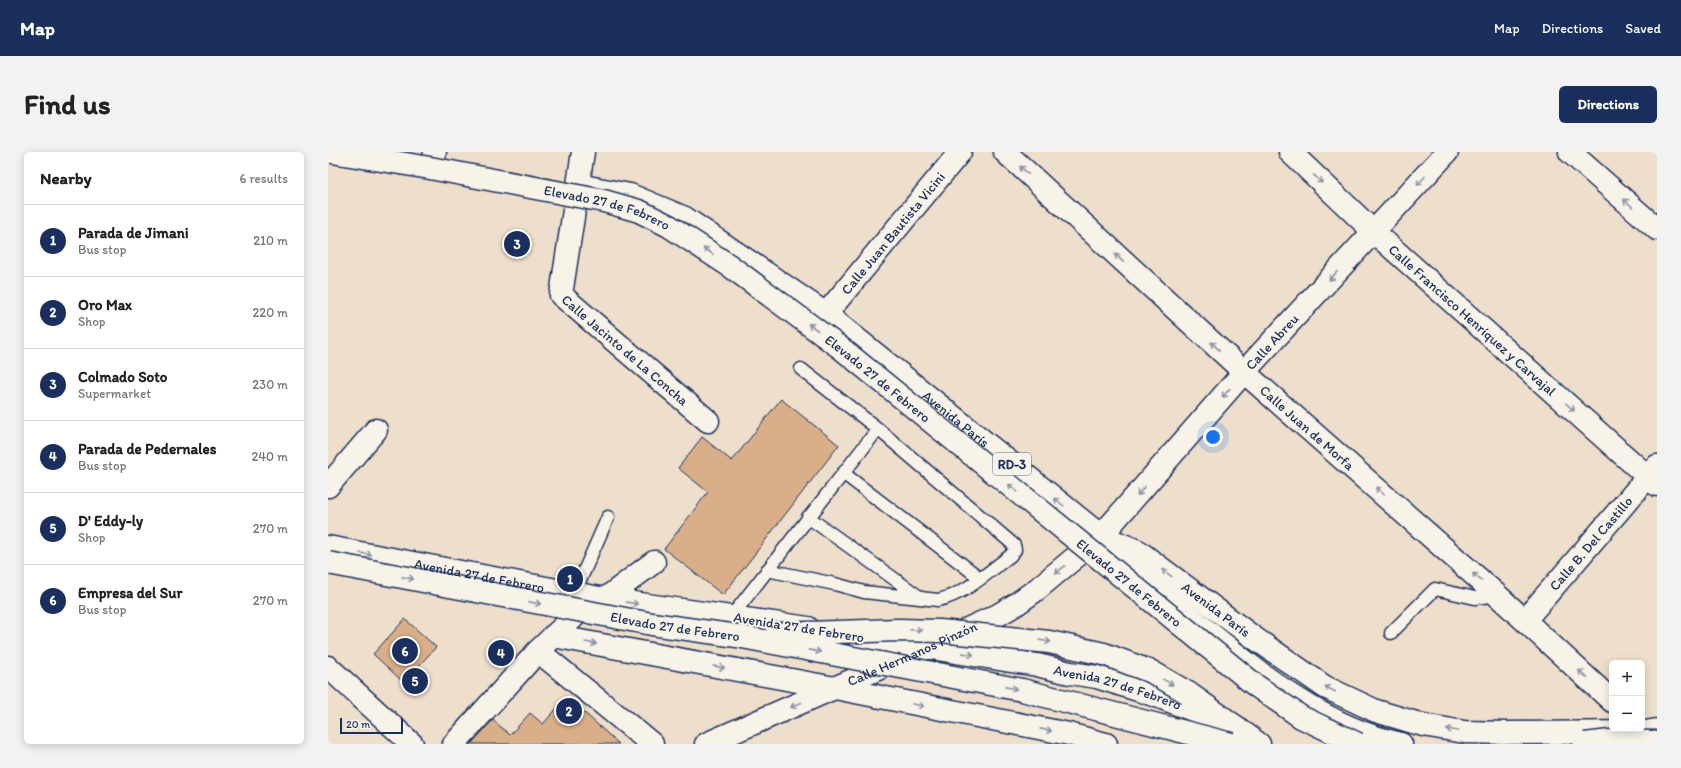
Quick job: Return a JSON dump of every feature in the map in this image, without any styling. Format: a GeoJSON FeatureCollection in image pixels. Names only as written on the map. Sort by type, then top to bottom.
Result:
{"type":"FeatureCollection","features":[{"type":"Feature","properties":{"kind":"main road","name":"Elevado 27 de Febrero"},"geometry":{"type":"LineString","coordinates":[[332,152],[430,168],[604,201],[639,211],[668,226],[730,266],[842,348],[1255,685],[1301,716],[1358,744]]}},
{"type":"Feature","properties":{"kind":"main road","name":"Avenida París"},"geometry":{"type":"LineString","coordinates":[[389,152],[434,155],[630,196],[685,218],[826,314],[1101,536],[1138,551],[1253,637],[1325,687],[1376,711],[1423,725],[1464,732],[1651,735]]}},
{"type":"Feature","properties":{"kind":"main road","name":"Calle Jacinto de La Concha"},"geometry":{"type":"LineString","coordinates":[[583,152],[561,295],[708,421]]}},
{"type":"Feature","properties":{"kind":"main road","name":"Calle Juan Bautista Vicini"},"geometry":{"type":"LineString","coordinates":[[826,314],[960,152]]}},
{"type":"Feature","properties":{"kind":"main road","name":"Calle Juan de Morfa"},"geometry":{"type":"LineString","coordinates":[[1005,152],[1244,372],[1525,620],[1609,698]]}},
{"type":"Feature","properties":{"kind":"main road","name":"Calle Francisco Henríquez y Carvajal"},"geometry":{"type":"LineString","coordinates":[[1290,152],[1374,232],[1654,476]]}},
{"type":"Feature","properties":{"kind":"main road","name":"Calle Abreu"},"geometry":{"type":"LineString","coordinates":[[1101,536],[1244,372],[1447,152]]}},
{"type":"Feature","properties":{"kind":"main road"},"geometry":{"type":"LineString","coordinates":[[1570,152],[1657,229]]}},
{"type":"Feature","properties":{"kind":"main road"},"geometry":{"type":"LineString","coordinates":[[328,486],[376,430]]}},
{"type":"Feature","properties":{"kind":"main road","name":"Calle B. Del Castillo"},"geometry":{"type":"LineString","coordinates":[[1525,620],[1654,476]]}},
{"type":"Feature","properties":{"kind":"main road"},"geometry":{"type":"LineString","coordinates":[[1101,536],[1130,567],[1256,670],[1309,706],[1344,725],[1383,740],[1401,744]]}},
{"type":"Feature","properties":{"kind":"main road","name":"Calle Hermanos Pinzón"},"geometry":{"type":"LineString","coordinates":[[706,744],[998,615],[1015,605],[1101,536]]}},
{"type":"Feature","properties":{"kind":"main road","name":"Avenida 27 de Febrero"},"geometry":{"type":"LineString","coordinates":[[328,546],[577,602],[605,599],[734,626],[775,622],[1097,677],[1157,696],[1234,735],[1259,744]]}},
{"type":"Feature","properties":{"kind":"main road"},"geometry":{"type":"LineString","coordinates":[[605,599],[654,562]]}},
{"type":"Feature","properties":{"kind":"main road","name":"Elevado 27 de Febrero"},"geometry":{"type":"LineString","coordinates":[[328,563],[652,624],[734,626],[1234,735]]}},
{"type":"Feature","properties":{"kind":"main road"},"geometry":{"type":"LineString","coordinates":[[454,744],[545,644],[577,602]]}},
{"type":"Feature","properties":{"kind":"main road"},"geometry":{"type":"LineString","coordinates":[[734,626],[940,631],[1026,639],[1072,646],[1104,654],[1152,672],[1188,693],[1234,735]]}},
{"type":"Feature","properties":{"kind":"main road"},"geometry":{"type":"LineString","coordinates":[[545,644],[835,688],[1069,734],[1106,744]]}},
{"type":"Feature","properties":{"kind":"main road"},"geometry":{"type":"LineString","coordinates":[[545,644],[652,744]]}},
{"type":"Feature","properties":{"kind":"main road"},"geometry":{"type":"LineString","coordinates":[[328,667],[412,744]]}},
{"type":"Feature","properties":{"kind":"main road"},"geometry":{"type":"LineString","coordinates":[[1585,744],[1651,735]]}},
{"type":"Feature","properties":{"kind":"lane"},"geometry":{"type":"LineString","coordinates":[[767,570],[864,592],[938,600],[948,598],[967,588],[1010,556],[1015,550],[1014,545],[878,429],[801,368]]}},
{"type":"Feature","properties":{"kind":"lane"},"geometry":{"type":"LineString","coordinates":[[734,626],[767,570],[878,429]]}},
{"type":"Feature","properties":{"kind":"lane"},"geometry":{"type":"LineString","coordinates":[[843,473],[980,578]]}},
{"type":"Feature","properties":{"kind":"lane"},"geometry":{"type":"LineString","coordinates":[[577,602],[608,517]]}},
{"type":"Feature","properties":{"kind":"lane"},"geometry":{"type":"LineString","coordinates":[[808,517],[922,599]]}},
{"type":"Feature","properties":{"kind":"lane"},"geometry":{"type":"LineString","coordinates":[[1391,633],[1435,590],[1475,598],[1497,595]]}},
{"type":"Feature","properties":{"kind":"building"},"geometry":{"type":"Polygon","coordinates":[[[781,399],[839,445],[723,595],[664,549],[708,492],[678,468],[702,437],[732,461],[781,399]]]}},
{"type":"Feature","properties":{"kind":"building"},"geometry":{"type":"Polygon","coordinates":[[[405,619],[436,647],[415,670],[425,680],[414,692],[373,654],[405,619]]]}},
{"type":"Feature","properties":{"kind":"building"},"geometry":{"type":"Polygon","coordinates":[[[567,697],[619,744],[471,744],[493,720],[510,735],[530,713],[543,724],[567,697]]]}},
{"type":"Feature","properties":{"kind":"place","name":"Colmado Soto"},"geometry":{"type":"Point","coordinates":[517,244]}},
{"type":"Feature","properties":{"kind":"place","name":"Parada de Jimani"},"geometry":{"type":"Point","coordinates":[570,579]}},
{"type":"Feature","properties":{"kind":"place","name":"Empresa del Sur"},"geometry":{"type":"Point","coordinates":[405,651]}},
{"type":"Feature","properties":{"kind":"place","name":"Parada de Pedernales"},"geometry":{"type":"Point","coordinates":[501,653]}},
{"type":"Feature","properties":{"kind":"place","name":"D' Eddy-ly"},"geometry":{"type":"Point","coordinates":[415,681]}},
{"type":"Feature","properties":{"kind":"place","name":"Oro Max"},"geometry":{"type":"Point","coordinates":[569,711]}}]}
